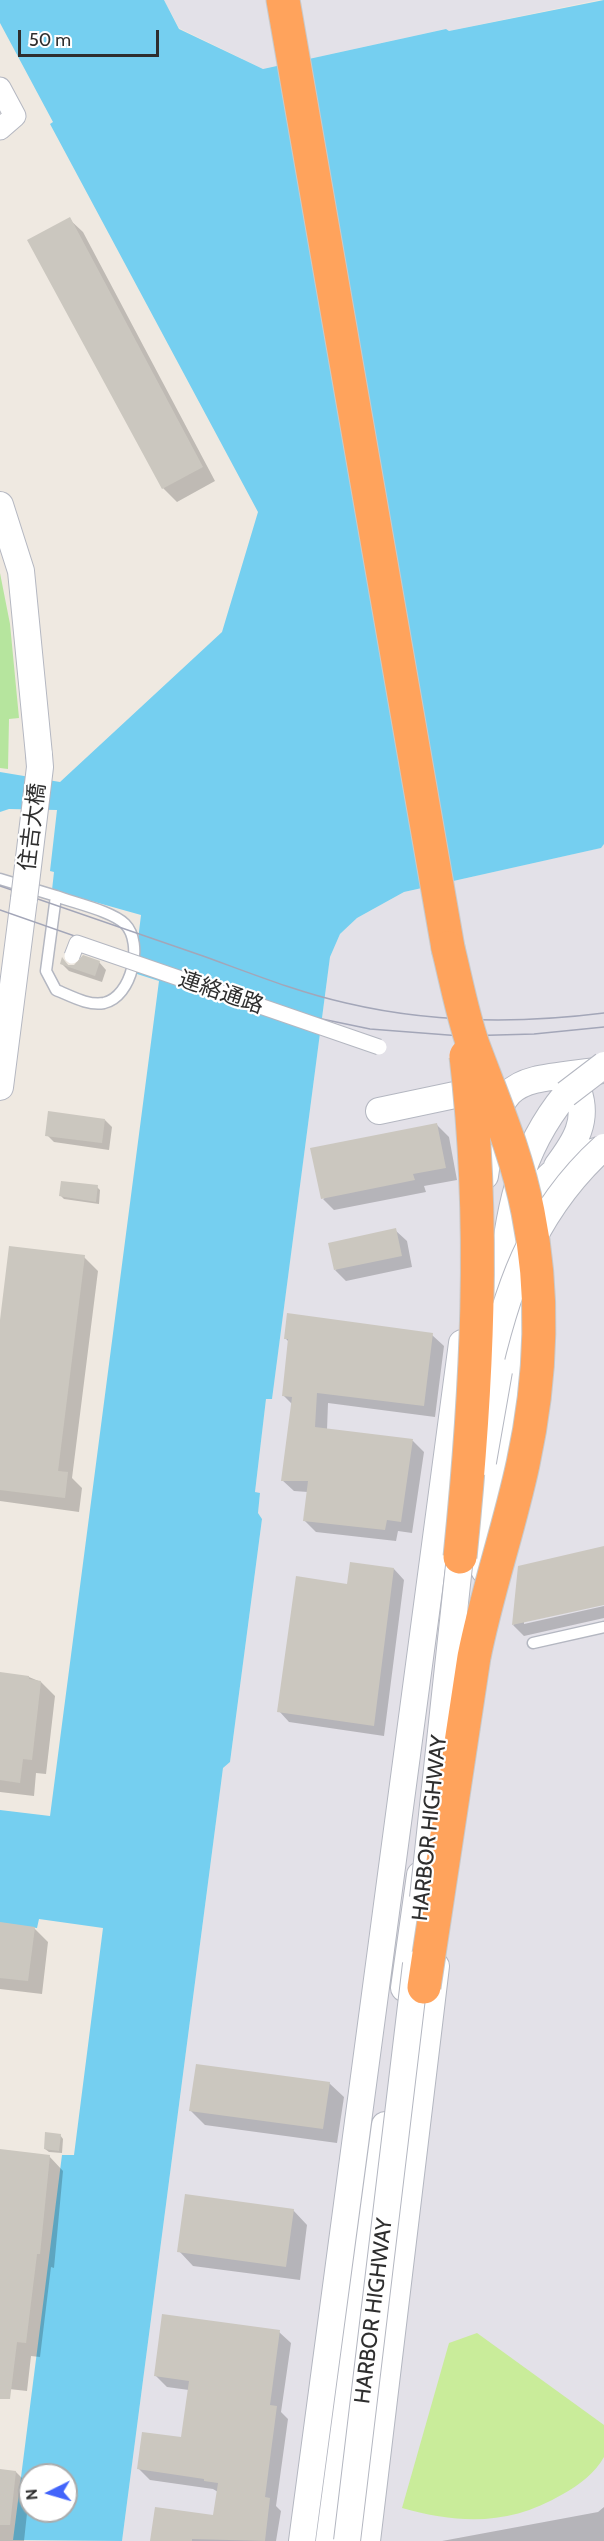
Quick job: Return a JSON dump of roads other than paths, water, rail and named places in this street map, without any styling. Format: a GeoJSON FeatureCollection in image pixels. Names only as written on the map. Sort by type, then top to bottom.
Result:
{"type":"FeatureCollection","features":[{"type":"Feature","properties":{"kind":"highway"},"geometry":{"type":"LineString","coordinates":[[283,0],[464,1038],[472,1107],[476,1169],[476,1350],[473,1426],[461,1569]]}},
{"type":"Feature","properties":{"kind":"highway"},"geometry":{"type":"LineString","coordinates":[[283,0],[448,948],[473,1044],[515,1155],[529,1214],[537,1280],[539,1355],[533,1408],[523,1465],[484,1608],[474,1657],[430,1981]]}},
{"type":"Feature","properties":{"kind":"street"},"geometry":{"type":"LineString","coordinates":[[0,88],[15,116],[0,129]]}},
{"type":"Feature","properties":{"kind":"street","name":"住𠮷大橋"},"geometry":{"type":"LineString","coordinates":[[0,505],[21,571],[40,767],[0,1087]]}},
{"type":"Feature","properties":{"kind":"street","name":"連絡通路"},"geometry":{"type":"LineString","coordinates":[[72,956],[77,943],[379,1047]]}},
{"type":"Feature","properties":{"kind":"street"},"geometry":{"type":"LineString","coordinates":[[329,2541],[361,2289],[516,1187],[526,1157],[551,1113],[566,1094],[604,1065]]}},
{"type":"Feature","properties":{"kind":"street"},"geometry":{"type":"LineString","coordinates":[[379,1111],[527,1080],[604,1070]]}},
{"type":"Feature","properties":{"kind":"street"},"geometry":{"type":"LineString","coordinates":[[367,2541],[430,1981],[457,1797],[522,1233],[532,1198],[574,1143],[583,1116],[578,1090],[557,1076]]}},
{"type":"Feature","properties":{"kind":"street"},"geometry":{"type":"LineString","coordinates":[[302,2541],[492,1129],[502,1101],[516,1086],[527,1080]]}},
{"type":"Feature","properties":{"kind":"street"},"geometry":{"type":"LineString","coordinates":[[551,1173],[574,1158],[604,1148]]}},
{"type":"Feature","properties":{"kind":"street","name":"HARBOR HIGHWAY"},"geometry":{"type":"LineString","coordinates":[[346,2541],[484,1390],[509,1293],[520,1264],[549,1208],[566,1185],[604,1148]]}},
{"type":"Feature","properties":{"kind":"street","name":"HARBOR HIGHWAY"},"geometry":{"type":"LineString","coordinates":[[357,2541],[430,1981],[457,1661],[483,1462],[501,1358],[519,1296],[544,1240],[574,1192],[604,1162]]}},
{"type":"Feature","properties":{"kind":"street"},"geometry":{"type":"LineString","coordinates":[[457,1797],[461,1569]]}},
{"type":"Feature","properties":{"kind":"street"},"geometry":{"type":"LineString","coordinates":[[385,2124],[430,1981]]}},
{"type":"Feature","properties":{"kind":"street"},"geometry":{"type":"LineString","coordinates":[[361,2289],[374,1996]]}},
{"type":"Feature","properties":{"kind":"lane"},"geometry":{"type":"LineString","coordinates":[[0,879],[56,896],[116,918],[126,925],[134,940],[128,982],[118,996],[107,1003],[92,1004],[56,990],[46,971],[56,896]]}},
{"type":"Feature","properties":{"kind":"lane"},"geometry":{"type":"LineString","coordinates":[[533,1643],[604,1627]]}},
{"type":"Feature","properties":{"kind":"water"},"geometry":{"type":"Polygon","coordinates":[[[0,0],[164,0],[179,29],[263,69],[446,29],[449,31],[604,0],[604,844],[601,848],[404,892],[357,918],[340,934],[330,957],[272,1399],[266,1399],[255,1492],[260,1493],[258,1513],[262,1519],[230,1762],[223,1768],[122,2541],[13,2540],[18,2501],[18,2523],[78,2523],[78,2463],[23,2463],[62,2155],[74,2155],[103,1928],[39,1919],[37,1928],[0,1924],[0,1810],[50,1816],[159,981],[134,973],[141,915],[52,890],[54,872],[50,871],[57,810],[9,809],[0,812],[0,772],[60,782],[222,632],[258,512],[50,124],[53,122],[0,23],[0,0]]]}},
{"type":"Feature","properties":{"kind":"tram line"},"geometry":{"type":"LineString","coordinates":[[0,886],[274,982],[378,1010],[474,1020],[539,1019],[604,1013]]}},
{"type":"Feature","properties":{"kind":"tram line"},"geometry":{"type":"LineString","coordinates":[[0,910],[298,1014],[370,1029],[461,1036],[534,1034],[604,1027]]}}]}
